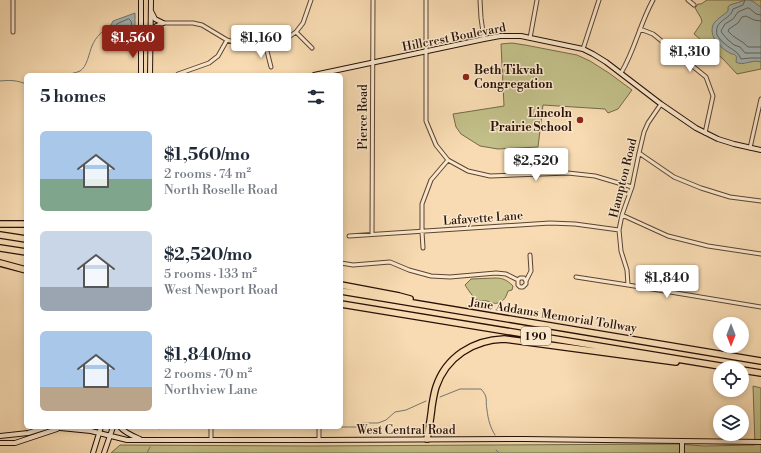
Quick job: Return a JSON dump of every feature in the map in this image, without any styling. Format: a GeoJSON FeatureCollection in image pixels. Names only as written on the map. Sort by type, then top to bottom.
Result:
{"type":"FeatureCollection","features":[{"type":"Feature","properties":{"kind":"highway"},"geometry":{"type":"LineString","coordinates":[[0,224],[24,224]]}},
{"type":"Feature","properties":{"kind":"highway"},"geometry":{"type":"LineString","coordinates":[[0,235],[24,240]]}},
{"type":"Feature","properties":{"kind":"highway"},"geometry":{"type":"LineString","coordinates":[[0,248],[24,252]]}},
{"type":"Feature","properties":{"kind":"highway"},"geometry":{"type":"LineString","coordinates":[[0,263],[24,269]]}},
{"type":"Feature","properties":{"kind":"highway"},"geometry":{"type":"LineString","coordinates":[[343,285],[399,296],[433,306]]}},
{"type":"Feature","properties":{"kind":"highway","name":"Jane Addams Memorial Tollway"},"geometry":{"type":"LineString","coordinates":[[343,291],[761,361]]}},
{"type":"Feature","properties":{"kind":"highway","name":"Jane Addams Memorial Tollway"},"geometry":{"type":"LineString","coordinates":[[343,304],[713,365]]}},
{"type":"Feature","properties":{"kind":"highway"},"geometry":{"type":"LineString","coordinates":[[427,439],[436,388],[442,374],[451,361],[462,352],[476,344],[487,341],[499,339],[512,340],[645,359],[713,366]]}},
{"type":"Feature","properties":{"kind":"highway"},"geometry":{"type":"LineString","coordinates":[[749,371],[761,373]]}},
{"type":"Feature","properties":{"kind":"street"},"geometry":{"type":"LineString","coordinates":[[13,0],[13,32]]}},
{"type":"Feature","properties":{"kind":"street"},"geometry":{"type":"LineString","coordinates":[[141,0],[141,73]]}},
{"type":"Feature","properties":{"kind":"street"},"geometry":{"type":"LineString","coordinates":[[150,73],[151,0]]}},
{"type":"Feature","properties":{"kind":"street"},"geometry":{"type":"LineString","coordinates":[[150,29],[163,23],[193,23],[202,25],[227,40],[252,47],[266,47],[283,41],[296,32],[303,23],[311,0]]}},
{"type":"Feature","properties":{"kind":"street","name":"Pierce Road"},"geometry":{"type":"LineString","coordinates":[[372,234],[373,0]]}},
{"type":"Feature","properties":{"kind":"street"},"geometry":{"type":"LineString","coordinates":[[426,0],[426,121],[436,145],[448,160],[468,171],[490,176],[568,173],[595,176],[632,187]]}},
{"type":"Feature","properties":{"kind":"street"},"geometry":{"type":"LineString","coordinates":[[480,0],[484,39]]}},
{"type":"Feature","properties":{"kind":"street"},"geometry":{"type":"LineString","coordinates":[[530,38],[537,0]]}},
{"type":"Feature","properties":{"kind":"street"},"geometry":{"type":"LineString","coordinates":[[583,49],[600,0]]}},
{"type":"Feature","properties":{"kind":"street"},"geometry":{"type":"LineString","coordinates":[[621,73],[627,63],[644,18],[653,0]]}},
{"type":"Feature","properties":{"kind":"street"},"geometry":{"type":"LineString","coordinates":[[688,0],[694,4]]}},
{"type":"Feature","properties":{"kind":"street"},"geometry":{"type":"LineString","coordinates":[[151,10],[156,19],[163,23]]}},
{"type":"Feature","properties":{"kind":"street"},"geometry":{"type":"LineString","coordinates":[[640,29],[653,34],[706,77],[713,96],[705,133]]}},
{"type":"Feature","properties":{"kind":"street"},"geometry":{"type":"LineString","coordinates":[[296,32],[312,48]]}},
{"type":"Feature","properties":{"kind":"street","name":"Hillcrest Boulevard"},"geometry":{"type":"LineString","coordinates":[[324,73],[484,39],[507,36],[530,38],[583,49],[600,57],[661,104],[696,128],[734,144],[761,150]]}},
{"type":"Feature","properties":{"kind":"street"},"geometry":{"type":"LineString","coordinates":[[181,73],[210,63],[218,56],[227,40]]}},
{"type":"Feature","properties":{"kind":"street"},"geometry":{"type":"LineString","coordinates":[[266,47],[271,67]]}},
{"type":"Feature","properties":{"kind":"street"},"geometry":{"type":"LineString","coordinates":[[750,148],[761,99]]}},
{"type":"Feature","properties":{"kind":"street","name":"Hampton Road"},"geometry":{"type":"LineString","coordinates":[[628,285],[627,270],[621,251],[619,230],[622,215],[632,187],[644,132],[648,123],[661,104]]}},
{"type":"Feature","properties":{"kind":"street"},"geometry":{"type":"LineString","coordinates":[[639,153],[674,177],[701,188],[730,197],[761,201]]}},
{"type":"Feature","properties":{"kind":"street"},"geometry":{"type":"LineString","coordinates":[[423,248],[422,204],[431,180],[448,160]]}},
{"type":"Feature","properties":{"kind":"street"},"geometry":{"type":"LineString","coordinates":[[622,215],[668,236],[708,246],[761,254]]}},
{"type":"Feature","properties":{"kind":"street","name":"Lafayette Lane"},"geometry":{"type":"LineString","coordinates":[[349,236],[550,223],[575,224],[619,230]]}},
{"type":"Feature","properties":{"kind":"street"},"geometry":{"type":"LineString","coordinates":[[518,280],[518,285],[521,287],[526,285],[526,281],[531,271],[530,255]]}},
{"type":"Feature","properties":{"kind":"street"},"geometry":{"type":"LineString","coordinates":[[343,263],[353,265],[390,262],[409,270],[432,276],[450,277],[506,274],[518,280],[522,278],[526,281]]}},
{"type":"Feature","properties":{"kind":"street"},"geometry":{"type":"LineString","coordinates":[[576,277],[761,307]]}},
{"type":"Feature","properties":{"kind":"street","name":"West Central Road"},"geometry":{"type":"LineString","coordinates":[[0,436],[28,433],[41,429]]}},
{"type":"Feature","properties":{"kind":"street","name":"West Central Road"},"geometry":{"type":"LineString","coordinates":[[0,443],[15,443],[56,429]]}},
{"type":"Feature","properties":{"kind":"street","name":"West Central Road"},"geometry":{"type":"LineString","coordinates":[[70,429],[91,431],[127,440],[524,439],[761,442]]}},
{"type":"Feature","properties":{"kind":"street"},"geometry":{"type":"LineString","coordinates":[[93,453],[99,429]]}},
{"type":"Feature","properties":{"kind":"street"},"geometry":{"type":"LineString","coordinates":[[104,453],[112,429]]}},
{"type":"Feature","properties":{"kind":"street"},"geometry":{"type":"LineString","coordinates":[[121,429],[142,440]]}},
{"type":"Feature","properties":{"kind":"street"},"geometry":{"type":"LineString","coordinates":[[211,429],[211,440]]}},
{"type":"Feature","properties":{"kind":"street"},"geometry":{"type":"LineString","coordinates":[[319,429],[320,440]]}},
{"type":"Feature","properties":{"kind":"street"},"geometry":{"type":"LineString","coordinates":[[682,441],[682,453]]}},
{"type":"Feature","properties":{"kind":"shaded area"},"geometry":{"type":"Polygon","coordinates":[[[707,0],[761,0],[761,69],[737,74],[723,59],[694,34],[702,22],[695,8],[698,4],[701,4],[707,0]]]}},
{"type":"Feature","properties":{"kind":"shaded area"},"geometry":{"type":"Polygon","coordinates":[[[512,43],[577,55],[609,73],[632,90],[618,109],[608,113],[605,109],[543,105],[538,147],[498,149],[480,146],[461,134],[456,127],[453,114],[504,106],[501,44],[512,43]]]}},
{"type":"Feature","properties":{"kind":"shaded area"},"geometry":{"type":"Polygon","coordinates":[[[495,278],[505,280],[513,286],[512,290],[508,291],[505,298],[498,303],[477,300],[472,296],[465,285],[471,279],[495,278]]]}},
{"type":"Feature","properties":{"kind":"shaded area"},"geometry":{"type":"Polygon","coordinates":[[[753,386],[761,388],[761,453],[111,453],[120,445],[755,445],[753,386]]]}},
{"type":"Feature","properties":{"kind":"water"},"geometry":{"type":"Polygon","coordinates":[[[746,0],[752,1],[761,7],[761,62],[754,61],[741,64],[736,62],[734,54],[726,51],[716,41],[713,36],[712,28],[714,23],[728,11],[728,7],[730,5],[746,0]]]}},
{"type":"Feature","properties":{"kind":"water"},"geometry":{"type":"Polygon","coordinates":[[[135,13],[135,35],[126,31],[117,33],[110,27],[113,21],[135,13]]]}},
{"type":"Feature","properties":{"kind":"waterway"},"geometry":{"type":"LineString","coordinates":[[73,73],[82,69],[96,39],[111,25]]}},
{"type":"Feature","properties":{"kind":"waterway"},"geometry":{"type":"LineString","coordinates":[[0,81],[7,80],[24,83]]}},
{"type":"Feature","properties":{"kind":"waterway"},"geometry":{"type":"LineString","coordinates":[[440,397],[460,389],[481,389],[486,397],[486,407],[489,420],[495,435]]}},
{"type":"Feature","properties":{"kind":"waterway"},"geometry":{"type":"LineString","coordinates":[[343,427],[357,427],[362,423],[378,423],[386,420],[395,412],[406,410],[426,401]]}},
{"type":"Feature","properties":{"kind":"waterway"},"geometry":{"type":"LineString","coordinates":[[147,453],[150,447]]}},
{"type":"Feature","properties":{"kind":"waterway"},"geometry":{"type":"LineString","coordinates":[[496,450],[499,453]]}},
{"type":"Feature","properties":{"kind":"place","name":"Beth Tikvah Congregation"},"geometry":{"type":"Point","coordinates":[466,77]}},
{"type":"Feature","properties":{"kind":"place","name":"Lincoln Prairie School"},"geometry":{"type":"Point","coordinates":[580,120]}}]}
